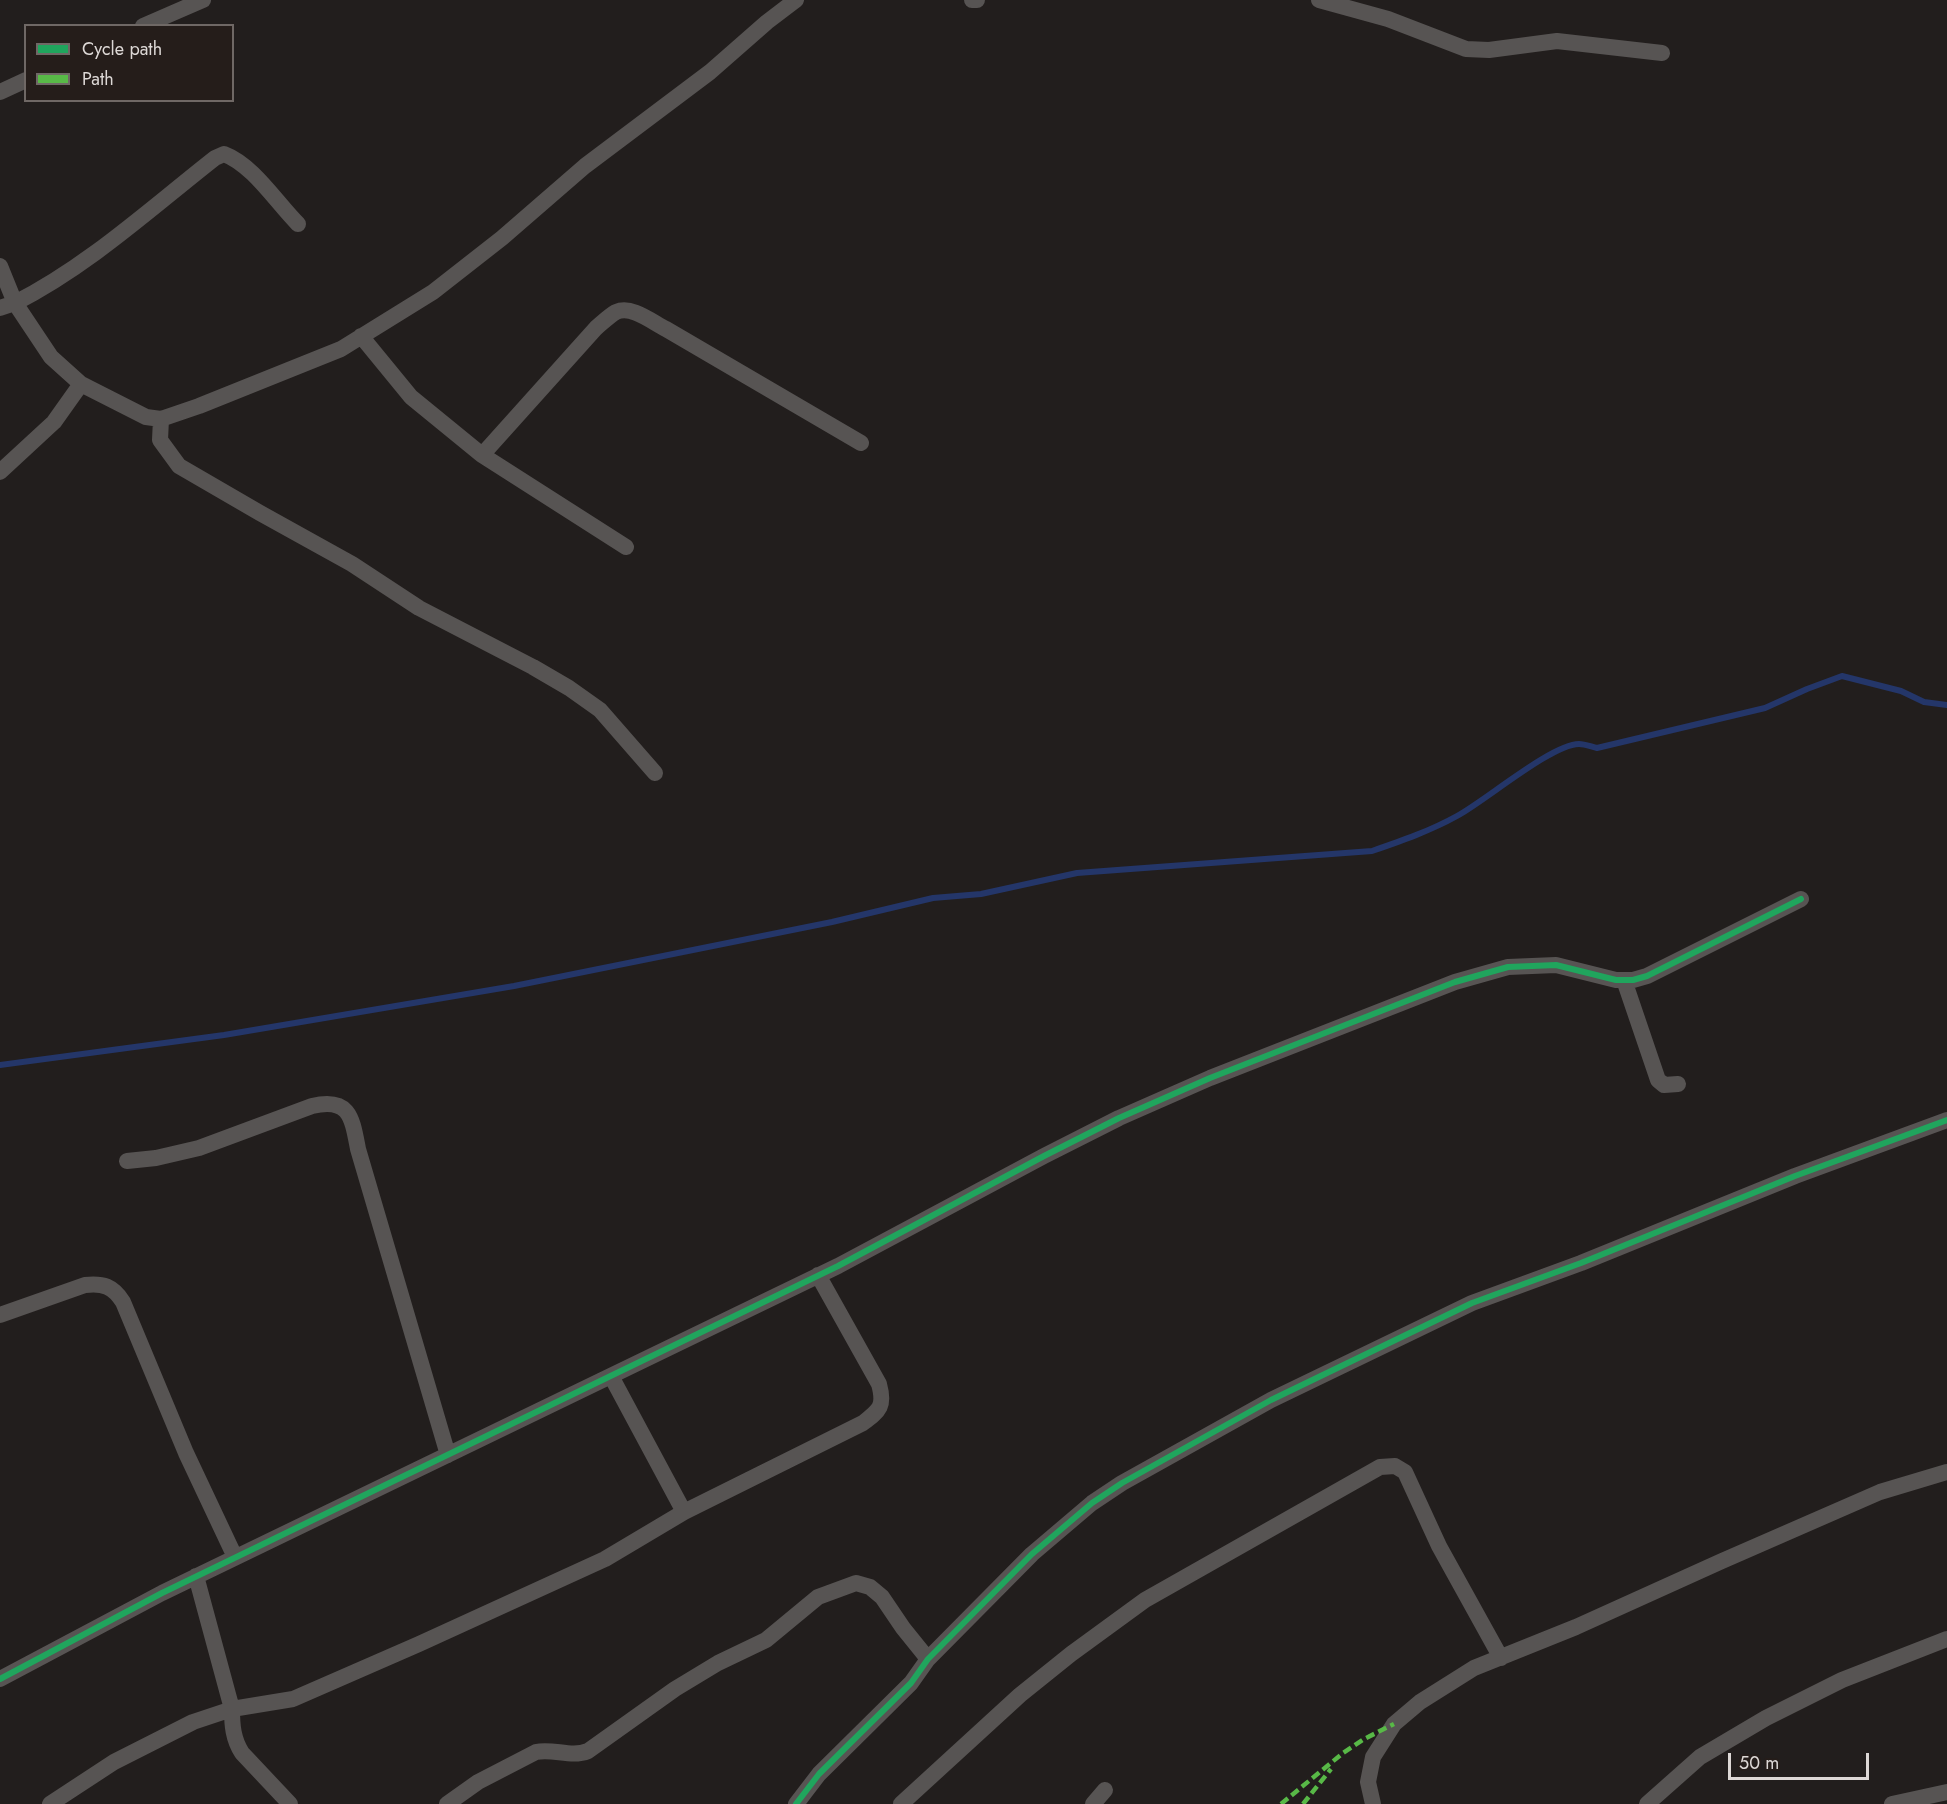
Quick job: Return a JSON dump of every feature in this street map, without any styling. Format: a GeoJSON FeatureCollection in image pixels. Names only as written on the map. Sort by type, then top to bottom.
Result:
{"type":"FeatureCollection","features":[{"type":"Feature","properties":{"kind":"street"},"geometry":{"type":"LineString","coordinates":[[148,24],[203,0]]}},
{"type":"Feature","properties":{"kind":"street"},"geometry":{"type":"LineString","coordinates":[[0,267],[8,306],[51,357],[81,384],[146,417],[161,419],[341,349],[433,292],[502,238],[585,166],[710,72],[796,0]]}},
{"type":"Feature","properties":{"kind":"street"},"geometry":{"type":"LineString","coordinates":[[1319,0],[1388,19],[1466,49],[1489,50],[1557,41],[1662,53]]}},
{"type":"Feature","properties":{"kind":"street"},"geometry":{"type":"LineString","coordinates":[[0,92],[24,81]]}},
{"type":"Feature","properties":{"kind":"street"},"geometry":{"type":"LineString","coordinates":[[8,306],[46,287],[82,263],[215,158],[224,154],[249,171],[298,224]]}},
{"type":"Feature","properties":{"kind":"street"},"geometry":{"type":"LineString","coordinates":[[482,455],[596,328],[614,313],[623,310],[635,313],[666,329],[861,443]]}},
{"type":"Feature","properties":{"kind":"street"},"geometry":{"type":"LineString","coordinates":[[361,336],[411,397],[482,455],[626,547]]}},
{"type":"Feature","properties":{"kind":"street"},"geometry":{"type":"LineString","coordinates":[[0,472],[54,422],[81,384]]}},
{"type":"Feature","properties":{"kind":"street"},"geometry":{"type":"LineString","coordinates":[[161,419],[160,440],[179,466],[352,564],[419,608],[569,688],[600,710],[655,772]]}},
{"type":"Feature","properties":{"kind":"street"},"geometry":{"type":"LineString","coordinates":[[0,1679],[96,1626],[196,1576],[818,1275],[1119,1118],[1210,1078],[1455,982],[1508,967],[1556,965],[1616,980],[1647,976],[1801,899]]}},
{"type":"Feature","properties":{"kind":"street"},"geometry":{"type":"LineString","coordinates":[[1624,980],[1658,1080],[1664,1085],[1678,1084]]}},
{"type":"Feature","properties":{"kind":"street"},"geometry":{"type":"LineString","coordinates":[[127,1161],[156,1158],[199,1148],[320,1104],[332,1103],[345,1110],[351,1120],[448,1455]]}},
{"type":"Feature","properties":{"kind":"street"},"geometry":{"type":"LineString","coordinates":[[796,1804],[819,1774],[911,1683],[928,1659],[1032,1554],[1092,1503],[1122,1483],[1271,1400],[1472,1303],[1581,1263],[1796,1176],[1947,1120]]}},
{"type":"Feature","properties":{"kind":"street"},"geometry":{"type":"LineString","coordinates":[[50,1804],[114,1762],[193,1722],[232,1709],[293,1699],[605,1559],[684,1512],[863,1423],[878,1412],[882,1403],[879,1384],[818,1275]]}},
{"type":"Feature","properties":{"kind":"street"},"geometry":{"type":"LineString","coordinates":[[0,1315],[85,1285],[99,1284],[116,1291],[123,1302],[186,1453],[235,1557]]}},
{"type":"Feature","properties":{"kind":"street"},"geometry":{"type":"LineString","coordinates":[[611,1376],[684,1512]]}},
{"type":"Feature","properties":{"kind":"street"},"geometry":{"type":"LineString","coordinates":[[901,1804],[1020,1695],[1145,1600],[1380,1467],[1395,1466],[1405,1472],[1439,1546],[1501,1658]]}},
{"type":"Feature","properties":{"kind":"street"},"geometry":{"type":"LineString","coordinates":[[1373,1804],[1368,1782],[1373,1757],[1394,1724],[1420,1702],[1474,1668],[1576,1628],[1880,1492],[1947,1472]]}},
{"type":"Feature","properties":{"kind":"street"},"geometry":{"type":"LineString","coordinates":[[196,1576],[232,1709],[236,1744],[290,1804]]}},
{"type":"Feature","properties":{"kind":"street"},"geometry":{"type":"LineString","coordinates":[[447,1804],[478,1782],[536,1752],[545,1750],[575,1754],[588,1751],[692,1678],[766,1640],[818,1597],[856,1583],[870,1587],[882,1597],[928,1659]]}},
{"type":"Feature","properties":{"kind":"street"},"geometry":{"type":"LineString","coordinates":[[1647,1804],[1700,1757],[1766,1718],[1842,1680],[1947,1639]]}},
{"type":"Feature","properties":{"kind":"street"},"geometry":{"type":"LineString","coordinates":[[1093,1804],[1105,1790]]}},
{"type":"Feature","properties":{"kind":"street"},"geometry":{"type":"LineString","coordinates":[[1892,1804],[1947,1792]]}},
{"type":"Feature","properties":{"kind":"waterway"},"geometry":{"type":"LineString","coordinates":[[0,1065],[224,1035],[514,986],[832,922],[933,898],[981,894],[1077,873],[1372,851],[1426,831],[1457,816],[1536,763],[1567,746],[1579,744],[1597,748],[1765,708],[1842,676],[1901,691],[1924,702],[1947,705]]}},
{"type":"Feature","properties":{"kind":"marked path"},"geometry":{"type":"LineString","coordinates":[[1281,1804],[1343,1753],[1394,1724]]}},
{"type":"Feature","properties":{"kind":"marked path"},"geometry":{"type":"LineString","coordinates":[[1303,1804],[1331,1769]]}},
{"type":"Feature","properties":{"kind":"cycle path"},"geometry":{"type":"LineString","coordinates":[[0,1679],[162,1593],[838,1266],[1119,1118],[1210,1078],[1455,982],[1508,967],[1556,965],[1616,980],[1633,980],[1647,976],[1801,899]]}},
{"type":"Feature","properties":{"kind":"cycle path"},"geometry":{"type":"LineString","coordinates":[[796,1804],[819,1774],[911,1683],[928,1659],[1032,1554],[1092,1503],[1122,1483],[1271,1400],[1472,1303],[1581,1263],[1795,1176],[1947,1120]]}}]}
